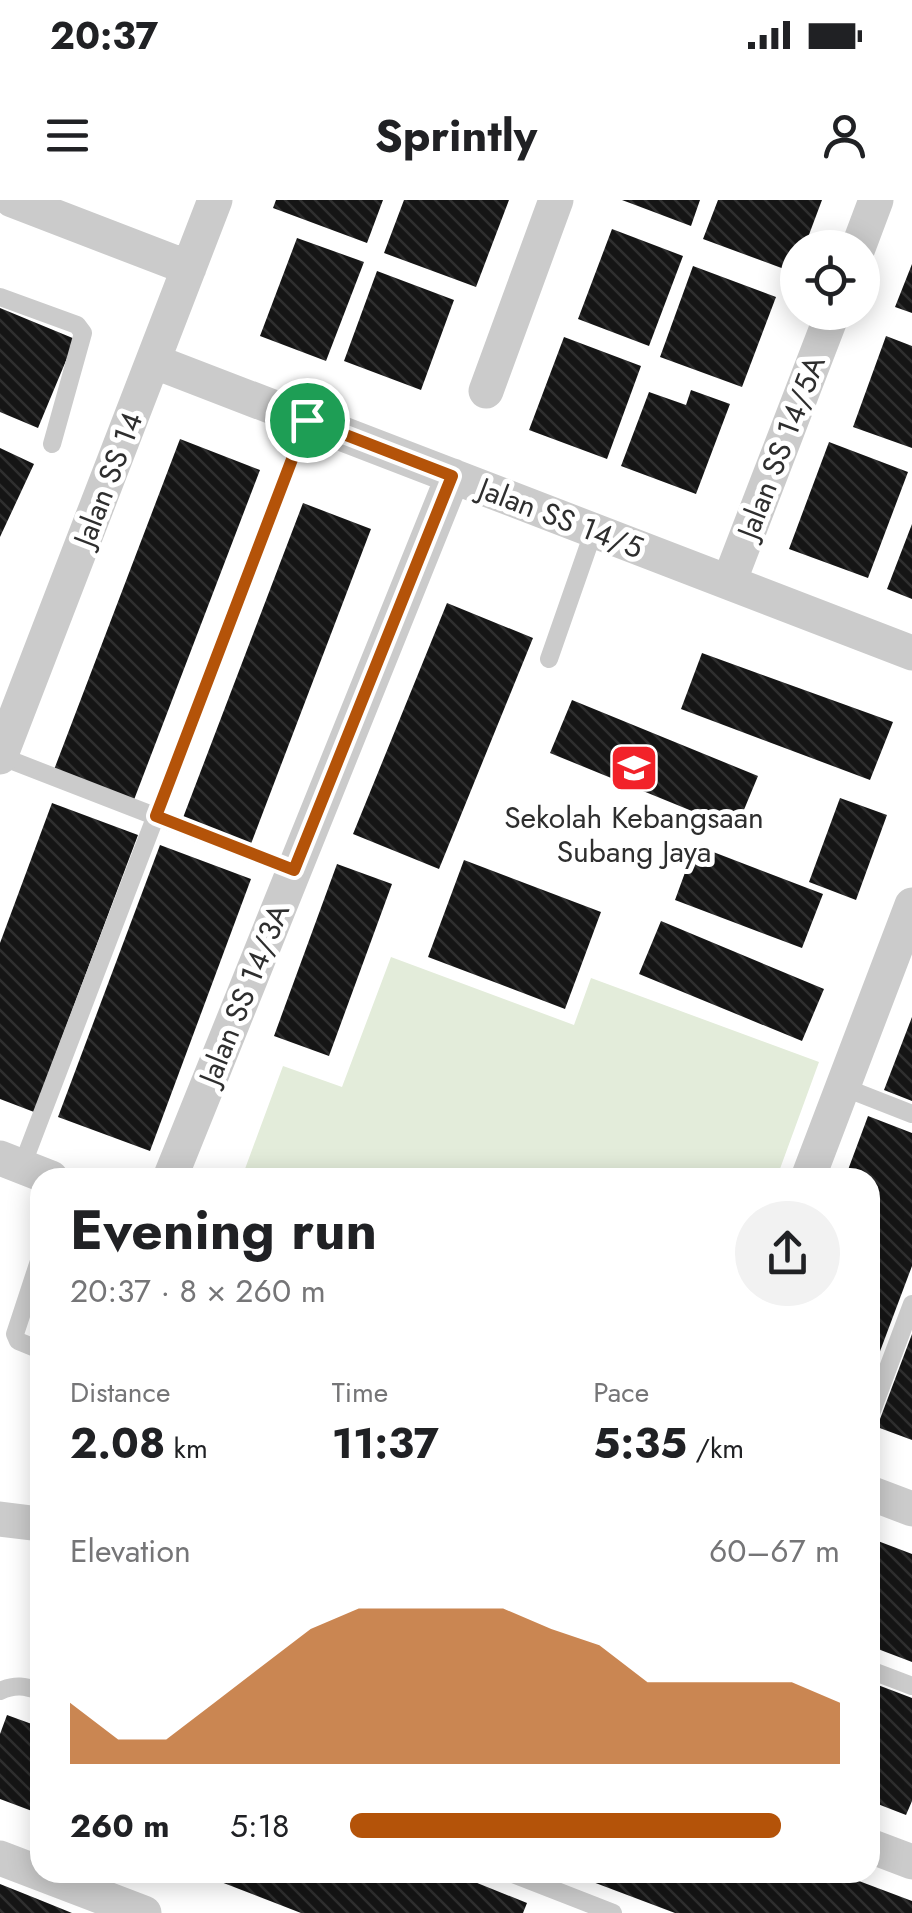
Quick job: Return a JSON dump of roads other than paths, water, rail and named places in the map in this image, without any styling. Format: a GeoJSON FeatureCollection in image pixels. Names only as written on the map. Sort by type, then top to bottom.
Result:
{"type":"FeatureCollection","features":[{"type":"Feature","properties":{"kind":"street"},"geometry":{"type":"LineString","coordinates":[[12,200],[188,268]]}},
{"type":"Feature","properties":{"kind":"street","name":"Jalan SS 14"},"geometry":{"type":"LineString","coordinates":[[0,756],[215,200]]}},
{"type":"Feature","properties":{"kind":"street"},"geometry":{"type":"LineString","coordinates":[[486,391],[556,200]]}},
{"type":"Feature","properties":{"kind":"street"},"geometry":{"type":"LineString","coordinates":[[865,230],[876,200]]}},
{"type":"Feature","properties":{"kind":"street","name":"Jalan SS 14/5A"},"geometry":{"type":"LineString","coordinates":[[729,582],[826,330]]}},
{"type":"Feature","properties":{"kind":"street","name":"Jalan SS 14/5"},"geometry":{"type":"LineString","coordinates":[[153,361],[912,653]]}},
{"type":"Feature","properties":{"kind":"street","name":"Jalan SS 14/3A"},"geometry":{"type":"LineString","coordinates":[[174,1168],[452,476]]}},
{"type":"Feature","properties":{"kind":"street"},"geometry":{"type":"LineString","coordinates":[[812,1168],[912,904]]}},
{"type":"Feature","properties":{"kind":"street"},"geometry":{"type":"LineString","coordinates":[[880,1497],[912,1509]]}},
{"type":"Feature","properties":{"kind":"street"},"geometry":{"type":"LineString","coordinates":[[0,1519],[30,1523]]}},
{"type":"Feature","properties":{"kind":"street"},"geometry":{"type":"LineString","coordinates":[[880,1850],[912,1862]]}},
{"type":"Feature","properties":{"kind":"street"},"geometry":{"type":"LineString","coordinates":[[0,1858],[30,1869]]}},
{"type":"Feature","properties":{"kind":"street"},"geometry":{"type":"LineString","coordinates":[[65,1883],[144,1913]]}},
{"type":"Feature","properties":{"kind":"lane"},"geometry":{"type":"LineString","coordinates":[[0,297],[78,325],[83,333],[52,444]]}},
{"type":"Feature","properties":{"kind":"lane"},"geometry":{"type":"LineString","coordinates":[[25,1167],[307,420]]}},
{"type":"Feature","properties":{"kind":"lane"},"geometry":{"type":"LineString","coordinates":[[549,659],[594,530]]}},
{"type":"Feature","properties":{"kind":"lane"},"geometry":{"type":"LineString","coordinates":[[0,756],[294,870]]}},
{"type":"Feature","properties":{"kind":"lane"},"geometry":{"type":"LineString","coordinates":[[842,1087],[912,1114]]}},
{"type":"Feature","properties":{"kind":"lane"},"geometry":{"type":"LineString","coordinates":[[30,1287],[14,1334],[18,1342],[30,1346]]}},
{"type":"Feature","properties":{"kind":"lane"},"geometry":{"type":"LineString","coordinates":[[880,1389],[912,1304]]}},
{"type":"Feature","properties":{"kind":"lane"},"geometry":{"type":"LineString","coordinates":[[880,1674],[912,1686]]}},
{"type":"Feature","properties":{"kind":"lane"},"geometry":{"type":"LineString","coordinates":[[0,1691],[10,1686],[30,1688]]}},
{"type":"Feature","properties":{"kind":"lane"},"geometry":{"type":"LineString","coordinates":[[536,1883],[613,1913]]}},
{"type":"Feature","properties":{"kind":"place","name":"Sekolah Kebangsaan Subang Jaya"},"geometry":{"type":"Point","coordinates":[634,768]}}]}
